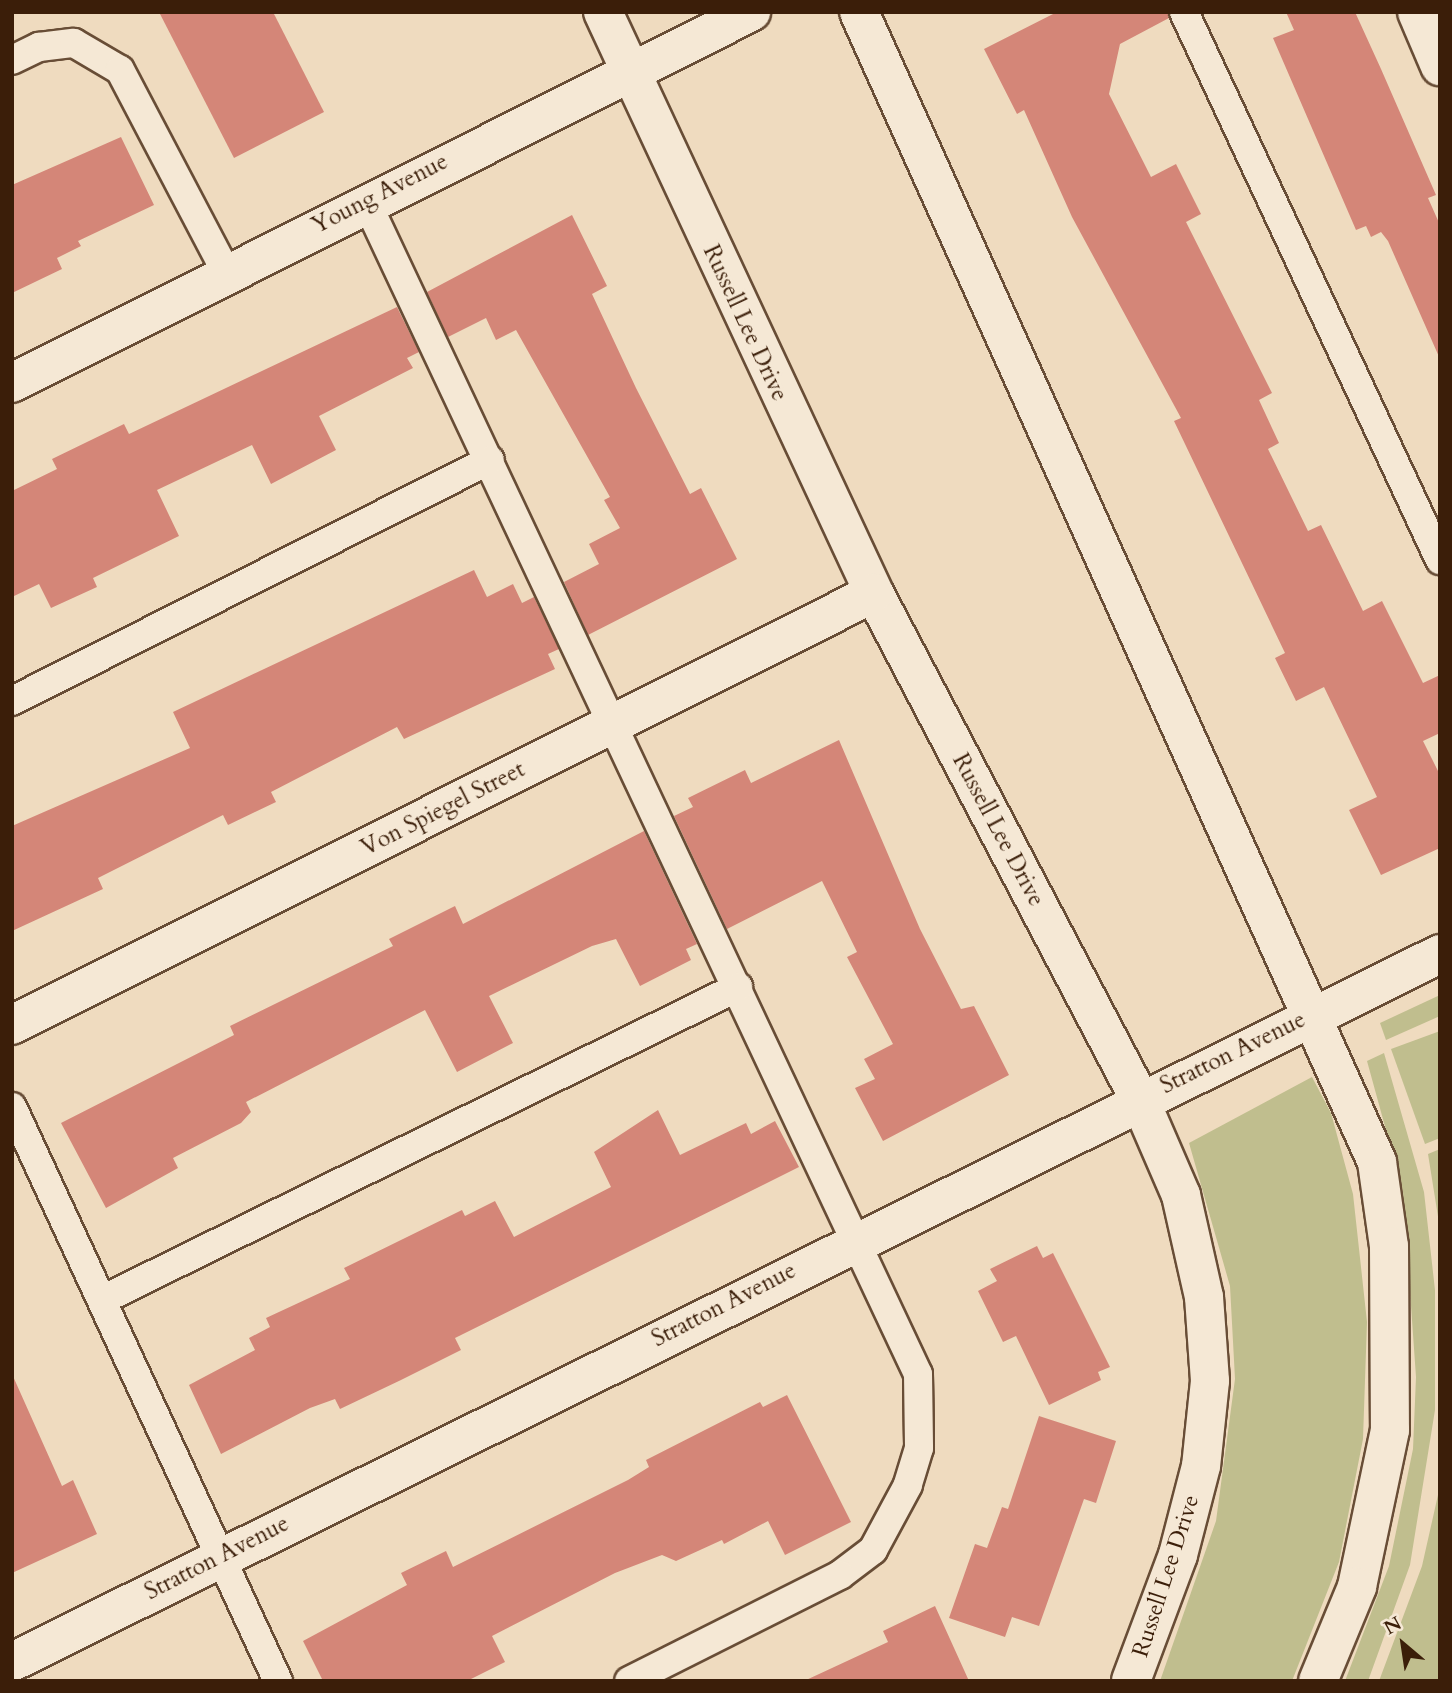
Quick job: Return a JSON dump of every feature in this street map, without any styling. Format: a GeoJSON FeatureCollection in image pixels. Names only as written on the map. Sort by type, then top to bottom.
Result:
{"type":"FeatureCollection","features":[{"type":"Feature","properties":{"kind":"street","name":"Russell Lee Drive"},"geometry":{"type":"LineString","coordinates":[[603,12],[625,71],[874,593],[1139,1098],[1181,1195],[1204,1297],[1210,1381],[1201,1466],[1178,1555],[1131,1681]]}},
{"type":"Feature","properties":{"kind":"street","name":"Young Avenue"},"geometry":{"type":"LineString","coordinates":[[12,383],[366,201],[625,71],[751,12]]}},
{"type":"Feature","properties":{"kind":"street"},"geometry":{"type":"LineString","coordinates":[[859,12],[1315,1014],[1377,1162],[1389,1246],[1392,1342],[1390,1430],[1376,1513],[1357,1587],[1318,1681]]}},
{"type":"Feature","properties":{"kind":"street"},"geometry":{"type":"LineString","coordinates":[[1417,12],[1440,66]]}},
{"type":"Feature","properties":{"kind":"street","name":"Von Spiegel Street"},"geometry":{"type":"LineString","coordinates":[[12,1025],[874,593]]}},
{"type":"Feature","properties":{"kind":"street","name":"Stratton Avenue"},"geometry":{"type":"LineString","coordinates":[[12,1662],[1139,1098],[1440,954]]}},
{"type":"Feature","properties":{"kind":"lane"},"geometry":{"type":"LineString","coordinates":[[1184,12],[1440,560]]}},
{"type":"Feature","properties":{"kind":"lane"},"geometry":{"type":"LineString","coordinates":[[12,60],[39,47],[74,43],[120,70],[226,272]]}},
{"type":"Feature","properties":{"kind":"lane"},"geometry":{"type":"LineString","coordinates":[[366,201],[617,723],[918,1374],[919,1448],[890,1523],[873,1550],[840,1575],[629,1681]]}},
{"type":"Feature","properties":{"kind":"lane"},"geometry":{"type":"LineString","coordinates":[[12,701],[490,460]]}},
{"type":"Feature","properties":{"kind":"lane"},"geometry":{"type":"LineString","coordinates":[[102,1300],[737,987]]}},
{"type":"Feature","properties":{"kind":"lane"},"geometry":{"type":"LineString","coordinates":[[12,1107],[278,1681]]}},
{"type":"Feature","properties":{"kind":"shaded area"},"geometry":{"type":"Polygon","coordinates":[[[1440,995],[1440,1016],[1386,1040],[1380,1023],[1440,995]]]}},
{"type":"Feature","properties":{"kind":"shaded area"},"geometry":{"type":"Polygon","coordinates":[[[1440,1031],[1440,1138],[1425,1144],[1391,1049],[1440,1031]]]}},
{"type":"Feature","properties":{"kind":"shaded area"},"geometry":{"type":"Polygon","coordinates":[[[1384,1053],[1424,1192],[1435,1290],[1435,1410],[1410,1565],[1368,1681],[1345,1681],[1389,1566],[1413,1449],[1416,1377],[1403,1192],[1367,1061],[1384,1053]]]}},
{"type":"Feature","properties":{"kind":"shaded area"},"geometry":{"type":"Polygon","coordinates":[[[1312,1077],[1331,1113],[1353,1194],[1367,1322],[1363,1439],[1339,1562],[1292,1681],[1160,1681],[1216,1521],[1235,1379],[1230,1286],[1189,1143],[1312,1077]]]}},
{"type":"Feature","properties":{"kind":"shaded area"},"geometry":{"type":"Polygon","coordinates":[[[1440,1149],[1440,1229],[1428,1154],[1440,1149]]]}},
{"type":"Feature","properties":{"kind":"shaded area"},"geometry":{"type":"Polygon","coordinates":[[[1440,1486],[1440,1681],[1379,1681],[1422,1566],[1440,1486]]]}},
{"type":"Feature","properties":{"kind":"building"},"geometry":{"type":"Polygon","coordinates":[[[159,12],[273,12],[324,112],[234,158],[159,12]]]}},
{"type":"Feature","properties":{"kind":"building"},"geometry":{"type":"Polygon","coordinates":[[[1057,12],[1168,12],[1169,18],[1120,44],[1109,94],[1151,177],[1176,164],[1201,214],[1186,222],[1272,393],[1259,400],[1279,443],[1268,449],[1308,531],[1321,525],[1363,611],[1382,601],[1423,683],[1440,675],[1440,733],[1423,741],[1440,775],[1440,848],[1381,875],[1349,810],[1377,797],[1324,687],[1296,701],[1275,658],[1285,653],[1174,421],[1181,418],[1072,217],[1024,110],[1017,114],[984,49],[1057,12]]]}},
{"type":"Feature","properties":{"kind":"building"},"geometry":{"type":"Polygon","coordinates":[[[1286,12],[1355,12],[1381,69],[1436,195],[1428,198],[1440,225],[1440,359],[1388,241],[1381,232],[1371,237],[1366,226],[1356,230],[1273,38],[1294,30],[1286,12]]]}},
{"type":"Feature","properties":{"kind":"building"},"geometry":{"type":"Polygon","coordinates":[[[121,137],[154,205],[78,241],[81,246],[57,258],[62,269],[12,293],[12,185],[121,137]]]}},
{"type":"Feature","properties":{"kind":"building"},"geometry":{"type":"Polygon","coordinates":[[[572,215],[607,286],[592,294],[636,388],[690,494],[701,488],[737,559],[588,635],[564,582],[599,564],[589,544],[620,528],[604,500],[610,497],[516,330],[496,340],[486,318],[448,337],[427,292],[572,215]]]}},
{"type":"Feature","properties":{"kind":"building"},"geometry":{"type":"Polygon","coordinates":[[[397,307],[419,352],[407,358],[413,368],[319,416],[336,450],[271,484],[252,445],[157,490],[179,536],[93,578],[97,587],[51,608],[39,584],[12,597],[12,491],[57,469],[52,459],[124,424],[129,434],[397,307]]]}},
{"type":"Feature","properties":{"kind":"building"},"geometry":{"type":"Polygon","coordinates":[[[474,570],[487,597],[513,584],[522,603],[534,597],[559,649],[548,654],[555,669],[404,739],[397,727],[271,792],[276,802],[228,825],[223,815],[98,878],[103,889],[12,931],[12,826],[190,748],[173,712],[474,570]]]}},
{"type":"Feature","properties":{"kind":"building"},"geometry":{"type":"Polygon","coordinates":[[[839,740],[920,929],[961,1009],[974,1006],[1009,1075],[883,1141],[855,1088],[875,1079],[864,1059],[893,1044],[847,957],[857,952],[822,881],[727,929],[674,816],[693,807],[688,798],[745,770],[751,783],[839,740]]]}},
{"type":"Feature","properties":{"kind":"building"},"geometry":{"type":"Polygon","coordinates":[[[644,831],[697,944],[686,949],[691,960],[640,986],[616,939],[592,946],[489,996],[513,1043],[457,1072],[425,1010],[246,1102],[251,1112],[241,1123],[173,1158],[178,1168],[106,1208],[61,1123],[234,1035],[230,1026],[393,946],[389,939],[455,906],[463,924],[644,831]]]}},
{"type":"Feature","properties":{"kind":"building"},"geometry":{"type":"Polygon","coordinates":[[[658,1110],[680,1155],[746,1123],[751,1134],[775,1121],[799,1167],[455,1338],[461,1350],[401,1380],[340,1409],[335,1399],[310,1408],[221,1454],[189,1385],[255,1350],[249,1338],[270,1327],[266,1318],[350,1279],[344,1268],[462,1210],[465,1216],[495,1201],[514,1237],[611,1187],[594,1152],[658,1110]]]}},
{"type":"Feature","properties":{"kind":"building"},"geometry":{"type":"Polygon","coordinates":[[[1037,1246],[1043,1258],[1053,1253],[1110,1367],[1098,1372],[1101,1380],[1049,1405],[1016,1336],[1003,1342],[978,1291],[997,1281],[990,1269],[1037,1246]]]}},
{"type":"Feature","properties":{"kind":"building"},"geometry":{"type":"Polygon","coordinates":[[[12,1374],[62,1486],[73,1480],[97,1534],[12,1573],[12,1374]]]}},
{"type":"Feature","properties":{"kind":"building"},"geometry":{"type":"Polygon","coordinates":[[[787,1395],[851,1522],[785,1555],[768,1521],[724,1544],[722,1540],[676,1561],[662,1555],[615,1573],[492,1636],[505,1662],[467,1681],[323,1681],[303,1641],[407,1585],[401,1573],[446,1551],[453,1567],[628,1480],[649,1467],[646,1460],[760,1402],[763,1407],[787,1395]]]}},
{"type":"Feature","properties":{"kind":"building"},"geometry":{"type":"Polygon","coordinates":[[[1039,1416],[1116,1441],[1096,1503],[1084,1499],[1039,1626],[1012,1617],[1005,1637],[949,1618],[975,1544],[987,1548],[1002,1507],[1008,1509],[1039,1416]]]}},
{"type":"Feature","properties":{"kind":"building"},"geometry":{"type":"Polygon","coordinates":[[[935,1606],[969,1681],[804,1681],[888,1642],[883,1631],[935,1606]]]}}]}
